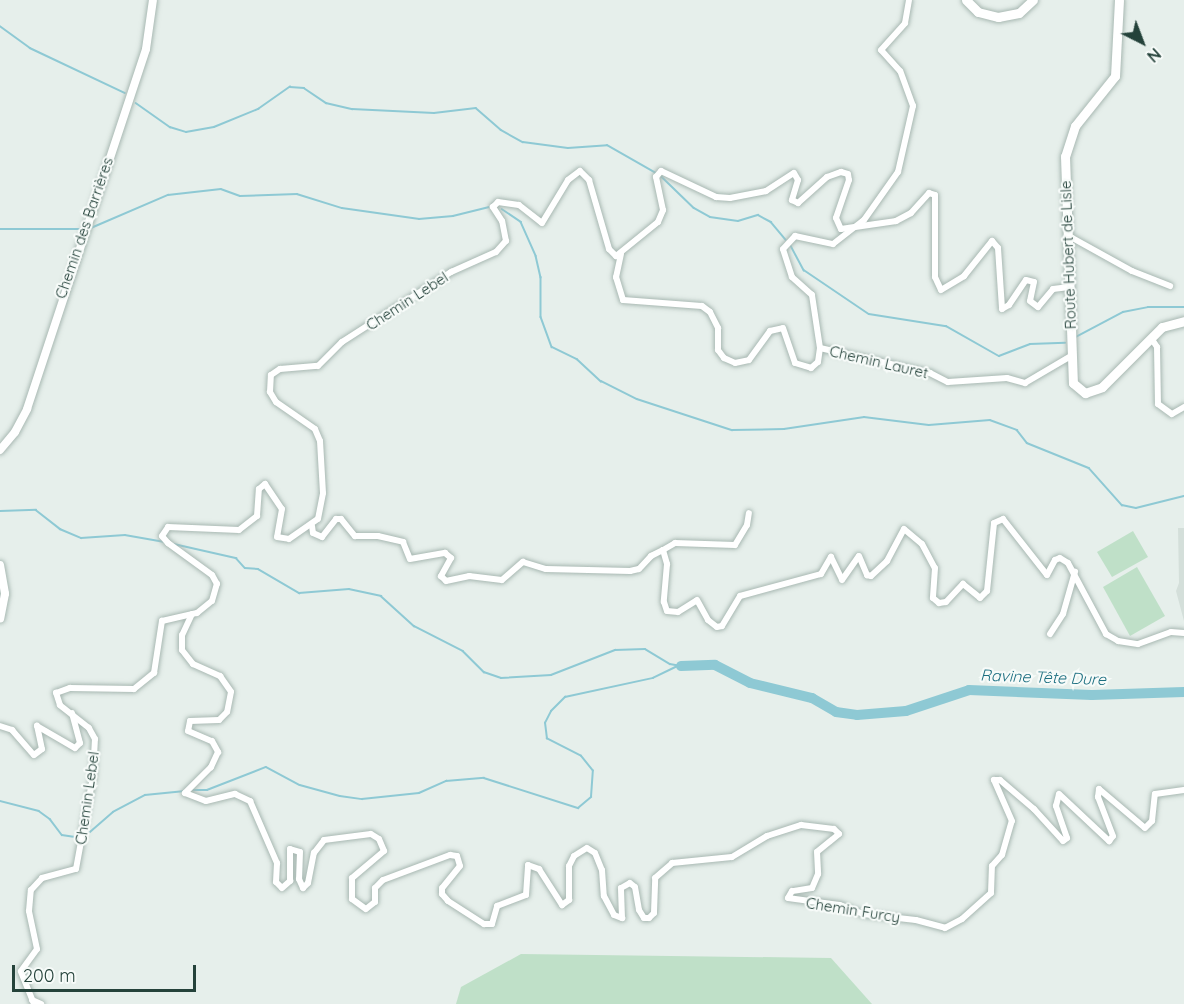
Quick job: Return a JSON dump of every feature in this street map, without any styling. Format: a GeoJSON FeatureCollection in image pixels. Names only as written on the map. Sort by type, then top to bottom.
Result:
{"type":"FeatureCollection","features":[{"type":"Feature","properties":{"kind":"main road"},"geometry":{"type":"LineString","coordinates":[[966,0],[978,12],[998,17],[1019,13],[1033,0]]}},
{"type":"Feature","properties":{"kind":"main road","name":"Route Hubert de Lisle"},"geometry":{"type":"LineString","coordinates":[[1119,0],[1115,75],[1075,126],[1066,148],[1071,356],[1072,375],[1078,390],[1095,391],[1136,356],[1167,324],[1184,321]]}},
{"type":"Feature","properties":{"kind":"street","name":"Chemin des Barrières"},"geometry":{"type":"LineString","coordinates":[[0,450],[15,432],[27,409],[146,49],[153,0]]}},
{"type":"Feature","properties":{"kind":"street"},"geometry":{"type":"LineString","coordinates":[[856,228],[886,192],[904,152],[913,106],[900,70],[881,50],[905,23],[909,0]]}},
{"type":"Feature","properties":{"kind":"street","name":"Chemin Lebel"},"geometry":{"type":"LineString","coordinates":[[33,1002],[21,971],[37,949],[29,911],[31,890],[42,878],[76,869],[93,776],[95,739],[89,728],[72,712],[60,705],[56,693],[69,688],[134,689],[154,673],[162,621],[192,614],[212,601],[217,584],[202,567],[162,537],[168,527],[239,530],[257,516],[259,489],[265,484],[282,508],[277,537],[289,539],[312,526],[320,513],[323,493],[320,441],[315,429],[276,402],[269,387],[275,371],[318,366],[342,342],[451,272],[496,252],[506,241],[506,232],[493,207],[498,202],[519,205],[542,223],[577,170],[589,180],[610,253],[621,254]]}},
{"type":"Feature","properties":{"kind":"street"},"geometry":{"type":"LineString","coordinates":[[621,254],[653,228],[662,214],[656,177],[661,171],[716,197],[730,198],[766,191],[794,173],[798,180],[792,200],[798,203],[827,177],[845,173],[849,184],[836,222],[841,229],[900,220],[932,193],[936,198],[938,288],[945,289],[964,276],[985,245],[992,242],[998,248],[1002,309],[1009,305],[1026,280],[1034,282],[1030,301],[1038,307],[1053,289],[1069,287]]}},
{"type":"Feature","properties":{"kind":"street","name":"Chemin Lauret"},"geometry":{"type":"LineString","coordinates":[[621,254],[616,277],[624,300],[702,306],[715,320],[718,350],[723,358],[735,363],[749,360],[776,328],[787,333],[795,363],[802,368],[811,368],[818,362],[820,348],[812,295],[792,277],[783,249],[795,236],[833,244],[856,228]]}},
{"type":"Feature","properties":{"kind":"street"},"geometry":{"type":"LineString","coordinates":[[1067,235],[1132,271],[1170,286]]}},
{"type":"Feature","properties":{"kind":"street"},"geometry":{"type":"LineString","coordinates":[[1151,338],[1157,347],[1158,404],[1172,414],[1184,407]]}},
{"type":"Feature","properties":{"kind":"street","name":"Chemin Lauret"},"geometry":{"type":"LineString","coordinates":[[820,348],[930,373],[948,382],[1007,378],[1025,383],[1071,356]]}},
{"type":"Feature","properties":{"kind":"street"},"geometry":{"type":"LineString","coordinates":[[312,526],[313,533],[322,537],[336,519],[341,519],[355,536],[378,536],[403,542],[410,559],[445,554],[451,558],[441,576],[447,581],[469,576],[502,580],[524,562],[546,569],[630,571],[639,569],[651,556],[675,543],[735,545],[747,525],[749,513]]}},
{"type":"Feature","properties":{"kind":"street"},"geometry":{"type":"LineString","coordinates":[[663,550],[667,564],[664,602],[667,611],[678,612],[697,600],[708,620],[717,627],[722,626],[741,596],[821,574],[831,557],[842,580],[859,556],[867,575],[871,576],[887,561],[904,529],[922,544],[935,568],[933,598],[939,603],[946,602],[963,584],[976,598],[984,596],[994,523],[999,520],[1008,523],[1047,575],[1060,558],[1075,572],[1092,613],[1106,634],[1118,641],[1138,644],[1171,632],[1184,633]]}},
{"type":"Feature","properties":{"kind":"street"},"geometry":{"type":"LineString","coordinates":[[0,565],[5,594],[0,619]]}},
{"type":"Feature","properties":{"kind":"street"},"geometry":{"type":"LineString","coordinates":[[1050,634],[1063,614],[1075,572]]}},
{"type":"Feature","properties":{"kind":"street","name":"Chemin Furcy"},"geometry":{"type":"LineString","coordinates":[[192,614],[182,635],[182,650],[193,664],[220,676],[231,692],[227,712],[219,720],[190,722],[188,731],[212,741],[218,752],[211,767],[185,793],[206,801],[235,794],[250,801],[277,863],[276,882],[282,888],[290,881],[290,849],[300,852],[299,879],[303,888],[308,883],[314,853],[324,840],[371,834],[384,844],[384,851],[352,878],[352,899],[358,905],[371,908],[375,888],[383,880],[450,855],[456,856],[460,866],[442,888],[442,894],[447,901],[492,924],[497,906],[526,895],[528,865],[539,868],[558,903],[567,903],[569,866],[574,856],[587,848],[595,853],[602,870],[604,896],[614,915],[622,918],[621,888],[630,883],[635,887],[639,910],[644,918],[649,918],[654,913],[655,878],[672,863],[732,857],[767,837],[801,825],[834,829],[839,834],[817,852],[818,874],[812,888],[792,891],[788,898],[840,905],[863,914],[916,920],[945,928],[962,920],[988,898],[992,866],[1002,855],[1012,821],[994,780],[1000,780],[1034,809],[1063,841],[1067,838],[1056,806],[1059,794],[1109,841],[1113,836],[1099,789],[1145,828],[1152,820],[1155,794],[1184,790]]}},
{"type":"Feature","properties":{"kind":"street"},"geometry":{"type":"LineString","coordinates":[[0,726],[12,730],[34,755],[42,749],[37,726],[75,748],[80,743],[72,712]]}},
{"type":"Feature","properties":{"kind":"street"},"geometry":{"type":"LineString","coordinates":[[33,1002],[41,1004]]}},
{"type":"Feature","properties":{"kind":"shaded area"},"geometry":{"type":"Polygon","coordinates":[[[1178,528],[1184,528],[1184,621],[1176,591],[1179,583],[1178,528]]]}},
{"type":"Feature","properties":{"kind":"green space"},"geometry":{"type":"Polygon","coordinates":[[[1133,531],[1148,557],[1112,577],[1097,552],[1133,531]]]}},
{"type":"Feature","properties":{"kind":"green space"},"geometry":{"type":"Polygon","coordinates":[[[1137,567],[1165,616],[1130,636],[1103,587],[1137,567]]]}},
{"type":"Feature","properties":{"kind":"green space"},"geometry":{"type":"Polygon","coordinates":[[[521,954],[831,958],[872,1004],[456,1004],[461,987],[521,954]]]}},
{"type":"Feature","properties":{"kind":"waterway"},"geometry":{"type":"LineString","coordinates":[[0,26],[30,48],[125,93]]}},
{"type":"Feature","properties":{"kind":"waterway"},"geometry":{"type":"LineString","coordinates":[[136,103],[170,127],[186,132],[214,127],[258,109],[290,87],[304,88],[326,103],[352,109],[434,113],[476,108],[501,130],[523,142],[568,148],[607,145],[656,173]]}},
{"type":"Feature","properties":{"kind":"waterway"},"geometry":{"type":"LineString","coordinates":[[660,175],[694,208],[710,217],[738,221],[758,215],[771,222],[786,240]]}},
{"type":"Feature","properties":{"kind":"waterway"},"geometry":{"type":"LineString","coordinates":[[91,228],[168,195],[221,189],[240,196],[297,194],[342,208],[419,219],[453,216],[489,207]]}},
{"type":"Feature","properties":{"kind":"waterway"},"geometry":{"type":"LineString","coordinates":[[502,209],[521,222],[536,256],[541,277],[541,317],[552,347],[577,359],[601,381],[637,399],[732,430],[784,429],[864,417],[929,425],[990,420],[1017,430],[1027,443],[1089,468],[1122,505],[1136,508],[1184,496]]}},
{"type":"Feature","properties":{"kind":"waterway"},"geometry":{"type":"LineString","coordinates":[[0,229],[83,229]]}},
{"type":"Feature","properties":{"kind":"waterway"},"geometry":{"type":"LineString","coordinates":[[790,244],[804,270],[869,314],[946,326],[999,356],[1030,344],[1065,343]]}},
{"type":"Feature","properties":{"kind":"waterway"},"geometry":{"type":"LineString","coordinates":[[1076,337],[1123,312],[1148,307],[1184,307]]}},
{"type":"Feature","properties":{"kind":"waterway","name":"Ravine Tête Dure"},"geometry":{"type":"LineString","coordinates":[[0,511],[36,510],[60,529],[81,538],[125,535],[164,542]]}},
{"type":"Feature","properties":{"kind":"waterway","name":"Ravine Tête Dure"},"geometry":{"type":"LineString","coordinates":[[174,544],[236,558],[245,568],[258,569],[299,593],[349,589],[381,596],[414,626],[463,651],[484,672],[501,678],[551,675],[615,650],[645,649],[670,664],[681,666]]}},
{"type":"Feature","properties":{"kind":"waterway","name":"Ravine Tête Dure"},"geometry":{"type":"LineString","coordinates":[[681,666],[715,665],[750,683],[812,698],[836,712],[857,715],[906,711],[969,690],[1092,695],[1184,692]]}},
{"type":"Feature","properties":{"kind":"waterway"},"geometry":{"type":"LineString","coordinates":[[193,790],[207,790],[266,767],[300,785],[340,796],[362,799],[419,793],[446,781],[484,778],[578,808],[591,797],[593,771],[581,756],[547,739],[545,723],[551,711],[565,697],[653,678],[678,666]]}},
{"type":"Feature","properties":{"kind":"waterway"},"geometry":{"type":"LineString","coordinates":[[90,832],[113,812],[145,795],[185,791]]}},
{"type":"Feature","properties":{"kind":"waterway"},"geometry":{"type":"LineString","coordinates":[[0,801],[39,811],[50,819],[62,835],[75,837]]}}]}
